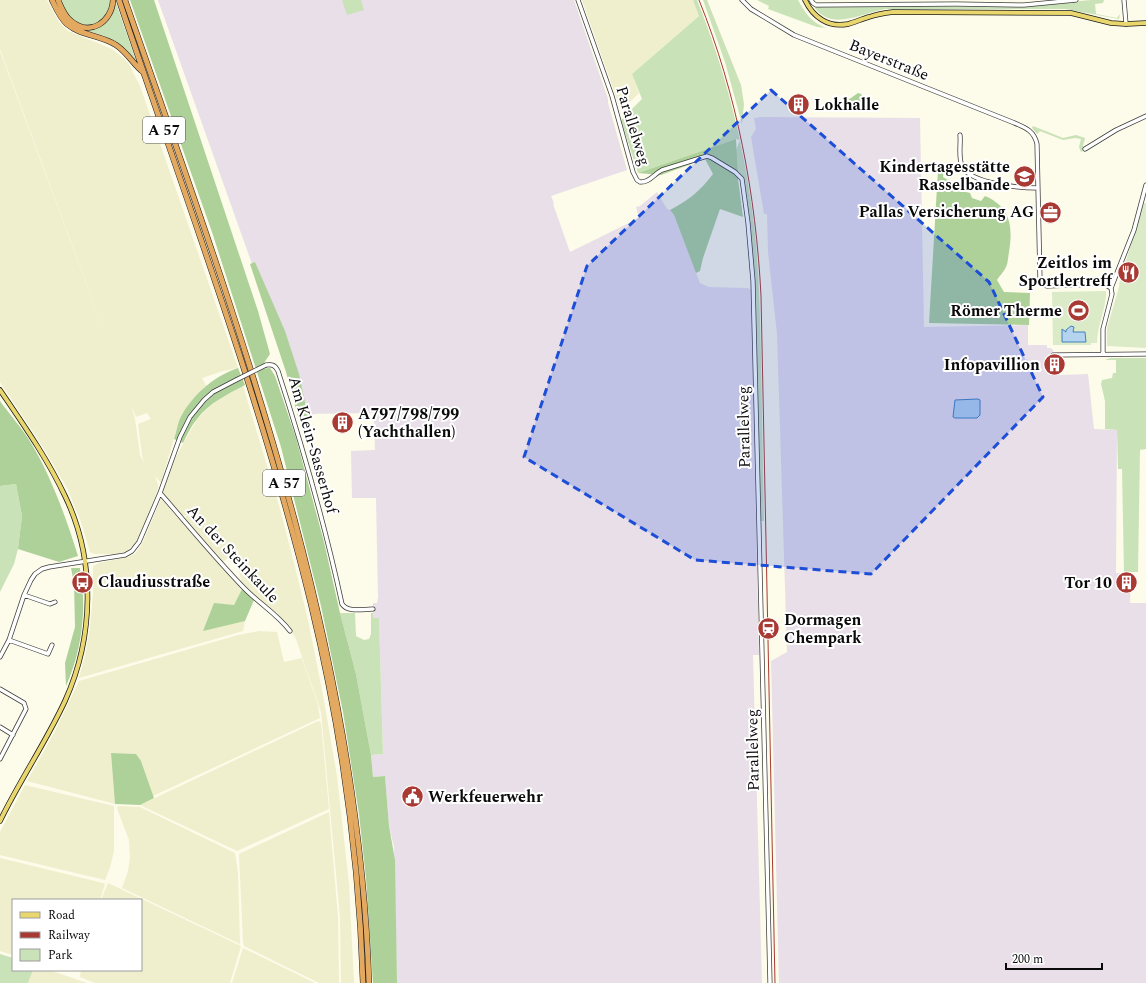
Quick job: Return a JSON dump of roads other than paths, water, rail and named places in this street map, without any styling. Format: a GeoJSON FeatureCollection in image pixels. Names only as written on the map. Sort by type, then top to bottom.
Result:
{"type":"FeatureCollection","features":[{"type":"Feature","properties":{"kind":"highway"},"geometry":{"type":"LineString","coordinates":[[52,0],[61,17],[67,24],[80,31],[100,37],[115,44],[121,48],[143,72]]}},
{"type":"Feature","properties":{"kind":"highway"},"geometry":{"type":"LineString","coordinates":[[58,0],[65,15],[70,20],[75,24],[86,28],[97,26],[107,19],[112,9],[113,0]]}},
{"type":"Feature","properties":{"kind":"highway","name":"A 57"},"geometry":{"type":"LineString","coordinates":[[118,0],[252,394],[283,499],[311,604],[330,691],[349,813],[360,913],[363,983]]}},
{"type":"Feature","properties":{"kind":"highway","name":"A 57"},"geometry":{"type":"LineString","coordinates":[[125,0],[254,383],[289,498],[308,569],[324,636],[346,750],[363,878],[369,983]]}},
{"type":"Feature","properties":{"kind":"main road"},"geometry":{"type":"LineString","coordinates":[[805,0],[810,10],[819,18],[824,22],[835,25],[847,24],[875,15],[893,12],[1071,13],[1111,23],[1146,23]]}},
{"type":"Feature","properties":{"kind":"main road"},"geometry":{"type":"LineString","coordinates":[[0,390],[43,455],[66,497],[79,534],[85,561],[88,611],[84,640],[77,671],[58,716],[0,821]]}},
{"type":"Feature","properties":{"kind":"street","name":"Parallelweg"},"geometry":{"type":"LineString","coordinates":[[578,0],[612,96],[633,172],[637,180],[640,182],[646,182],[662,170],[703,156],[710,156],[735,172],[742,179],[753,281],[770,983]]}},
{"type":"Feature","properties":{"kind":"street","name":"Bayerstraße"},"geometry":{"type":"LineString","coordinates":[[742,0],[751,9],[794,35],[1025,127],[1033,134],[1037,144],[1038,188]]}},
{"type":"Feature","properties":{"kind":"street"},"geometry":{"type":"LineString","coordinates":[[812,2],[816,5],[852,2],[1024,5],[1076,0]]}},
{"type":"Feature","properties":{"kind":"street"},"geometry":{"type":"LineString","coordinates":[[1124,0],[1126,24]]}},
{"type":"Feature","properties":{"kind":"street"},"geometry":{"type":"LineString","coordinates":[[1085,149],[1116,130],[1146,116]]}},
{"type":"Feature","properties":{"kind":"street"},"geometry":{"type":"LineString","coordinates":[[960,135],[960,159],[966,172],[1009,187],[1038,188],[1040,277],[1042,283],[1047,286],[1104,285],[1111,288]]}},
{"type":"Feature","properties":{"kind":"street"},"geometry":{"type":"LineString","coordinates":[[1103,354],[1103,329],[1111,299],[1111,288],[1134,230],[1146,185]]}},
{"type":"Feature","properties":{"kind":"street"},"geometry":{"type":"LineString","coordinates":[[1053,355],[1146,354]]}},
{"type":"Feature","properties":{"kind":"street","name":"Am Klein-Sasserhof"},"geometry":{"type":"LineString","coordinates":[[85,561],[125,555],[132,551],[139,542],[160,493],[180,437],[190,417],[209,396],[224,385],[270,364],[276,367],[298,435],[329,543],[342,604],[348,610],[373,609]]}},
{"type":"Feature","properties":{"kind":"street","name":"An der Steinkaule"},"geometry":{"type":"LineString","coordinates":[[160,493],[235,579],[253,597],[281,620],[290,631]]}},
{"type":"Feature","properties":{"kind":"street"},"geometry":{"type":"LineString","coordinates":[[0,657],[9,640],[24,595],[35,574],[42,569],[85,561]]}},
{"type":"Feature","properties":{"kind":"street"},"geometry":{"type":"LineString","coordinates":[[24,595],[50,604],[55,602]]}},
{"type":"Feature","properties":{"kind":"street"},"geometry":{"type":"LineString","coordinates":[[9,640],[48,656],[52,644]]}},
{"type":"Feature","properties":{"kind":"street"},"geometry":{"type":"LineString","coordinates":[[0,689],[24,703],[25,706],[25,712],[0,759]]}},
{"type":"Feature","properties":{"kind":"street"},"geometry":{"type":"LineString","coordinates":[[0,727],[13,735]]}},
{"type":"Feature","properties":{"kind":"water"},"geometry":{"type":"Polygon","coordinates":[[[1071,326],[1074,327],[1073,332],[1085,332],[1086,342],[1062,342],[1062,329],[1066,332],[1066,330],[1071,326]]]}},
{"type":"Feature","properties":{"kind":"water"},"geometry":{"type":"Polygon","coordinates":[[[955,400],[980,400],[980,415],[977,418],[953,417],[955,400]]]}},
{"type":"Feature","properties":{"kind":"railway"},"geometry":{"type":"LineString","coordinates":[[699,0],[724,72],[742,145],[755,220],[761,296],[775,983]]}},
{"type":"Feature","properties":{"kind":"place","name":"Lokhalle"},"geometry":{"type":"Point","coordinates":[798,105]}},
{"type":"Feature","properties":{"kind":"place","name":"Kindertagesstätte Rasselbande"},"geometry":{"type":"Point","coordinates":[1025,176]}},
{"type":"Feature","properties":{"kind":"place","name":"Pallas Versicherung AG"},"geometry":{"type":"Point","coordinates":[1050,212]}},
{"type":"Feature","properties":{"kind":"place","name":"Zeitlos im Sportlertreff"},"geometry":{"type":"Point","coordinates":[1128,272]}},
{"type":"Feature","properties":{"kind":"place","name":"Römer Therme"},"geometry":{"type":"Point","coordinates":[1078,311]}},
{"type":"Feature","properties":{"kind":"place","name":"Infopavillion"},"geometry":{"type":"Point","coordinates":[1055,365]}},
{"type":"Feature","properties":{"kind":"place","name":"A797/798/799 (Yachthallen)"},"geometry":{"type":"Point","coordinates":[342,423]}},
{"type":"Feature","properties":{"kind":"place","name":"Claudiusstraße"},"geometry":{"type":"Point","coordinates":[83,582]}},
{"type":"Feature","properties":{"kind":"place","name":"Tor 10"},"geometry":{"type":"Point","coordinates":[1127,583]}},
{"type":"Feature","properties":{"kind":"place","name":"Dormagen Chempark"},"geometry":{"type":"Point","coordinates":[769,629]}},
{"type":"Feature","properties":{"kind":"place","name":"Werkfeuerwehr"},"geometry":{"type":"Point","coordinates":[413,797]}}]}
